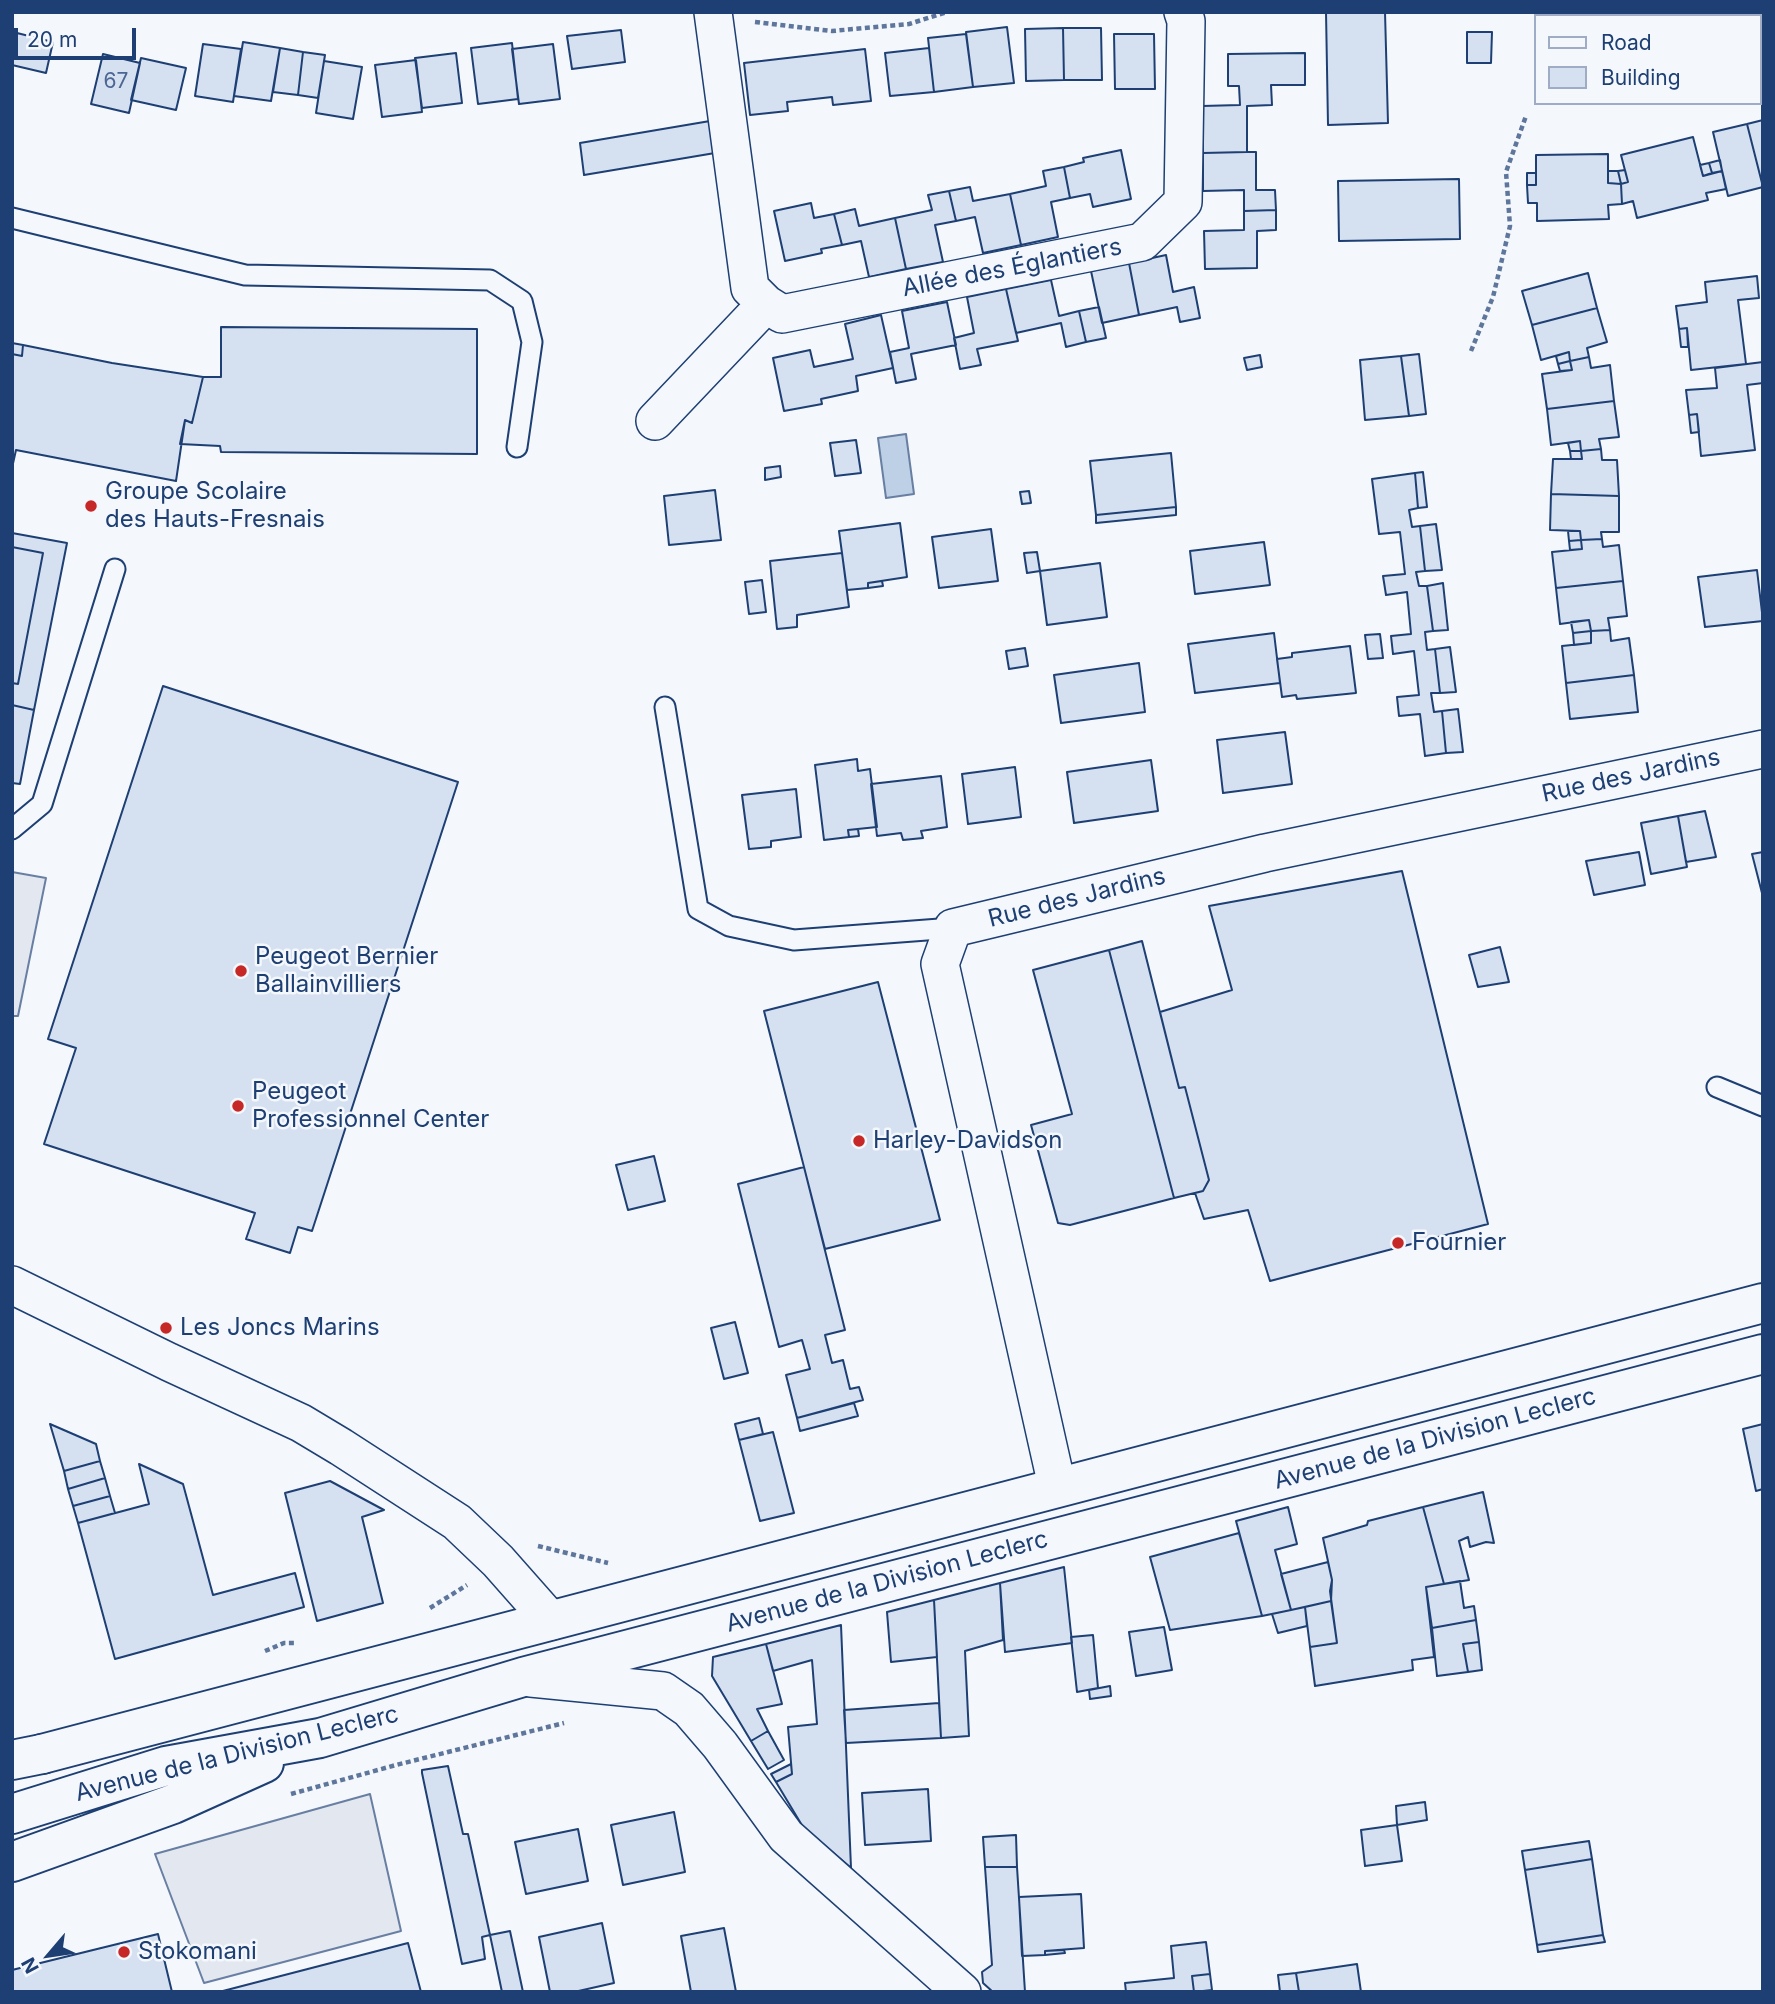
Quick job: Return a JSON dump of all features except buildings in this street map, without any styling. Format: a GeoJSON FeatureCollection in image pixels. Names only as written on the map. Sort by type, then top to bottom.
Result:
{"type":"FeatureCollection","features":[{"type":"Feature","properties":{"kind":"main road","name":"Avenue de la Division Leclerc"},"geometry":{"type":"LineString","coordinates":[[27,1757],[1763,1303]]}},
{"type":"Feature","properties":{"kind":"main road","name":"Avenue de la Division Leclerc"},"geometry":{"type":"LineString","coordinates":[[12,1814],[166,1766],[320,1738],[523,1677],[1763,1354]]}},
{"type":"Feature","properties":{"kind":"main road"},"geometry":{"type":"LineString","coordinates":[[12,1862],[173,1804],[320,1738]]}},
{"type":"Feature","properties":{"kind":"street","name":"Allée des Églantiers"},"geometry":{"type":"LineString","coordinates":[[766,304],[782,314],[1142,242],[1183,202],[1186,21],[1183,12]]}},
{"type":"Feature","properties":{"kind":"street"},"geometry":{"type":"LineString","coordinates":[[655,421],[766,304],[750,288],[714,17]]}},
{"type":"Feature","properties":{"kind":"street","name":"Rue des Jardins"},"geometry":{"type":"LineString","coordinates":[[1057,1486],[940,964],[953,928],[1265,853],[1763,749]]}},
{"type":"Feature","properties":{"kind":"street"},"geometry":{"type":"LineString","coordinates":[[12,1285],[301,1423],[457,1521],[498,1561],[551,1621]]}},
{"type":"Feature","properties":{"kind":"street"},"geometry":{"type":"LineString","coordinates":[[523,1677],[663,1691],[689,1709],[720,1745],[786,1836],[948,1986]]}},
{"type":"Feature","properties":{"kind":"lane"},"geometry":{"type":"LineString","coordinates":[[12,218],[245,275],[490,280],[522,301],[532,342],[517,447]]}},
{"type":"Feature","properties":{"kind":"lane"},"geometry":{"type":"LineString","coordinates":[[12,829],[42,804],[115,569]]}},
{"type":"Feature","properties":{"kind":"lane"},"geometry":{"type":"LineString","coordinates":[[665,706],[698,909],[729,926],[794,940],[953,928]]}},
{"type":"Feature","properties":{"kind":"lane"},"geometry":{"type":"LineString","coordinates":[[1717,1087],[1763,1106]]}},
{"type":"Feature","properties":{"kind":"path"},"geometry":{"type":"LineString","coordinates":[[714,17],[832,31],[909,24],[947,12]]}},
{"type":"Feature","properties":{"kind":"path"},"geometry":{"type":"LineString","coordinates":[[1471,351],[1493,297],[1510,226],[1506,172],[1526,116]]}},
{"type":"Feature","properties":{"kind":"path"},"geometry":{"type":"LineString","coordinates":[[289,1794],[576,1720]]}},
{"type":"Feature","properties":{"kind":"shaded area"},"geometry":{"type":"Polygon","coordinates":[[[12,872],[46,878],[18,1016],[12,1016],[12,872]]]}},
{"type":"Feature","properties":{"kind":"shaded area"},"geometry":{"type":"Polygon","coordinates":[[[370,1794],[401,1931],[204,1983],[155,1854],[370,1794]]]}},
{"type":"Feature","properties":{"kind":"water"},"geometry":{"type":"Polygon","coordinates":[[[906,434],[914,494],[886,498],[878,438],[906,434]]]}},
{"type":"Feature","properties":{"kind":"place","name":"Groupe Scolaire des Hauts-Fresnais"},"geometry":{"type":"Point","coordinates":[91,506]}},
{"type":"Feature","properties":{"kind":"place","name":"Peugeot Bernier Ballainvilliers"},"geometry":{"type":"Point","coordinates":[241,971]}},
{"type":"Feature","properties":{"kind":"place","name":"Peugeot Professionnel Center"},"geometry":{"type":"Point","coordinates":[238,1106]}},
{"type":"Feature","properties":{"kind":"place","name":"Harley-Davidson"},"geometry":{"type":"Point","coordinates":[859,1141]}},
{"type":"Feature","properties":{"kind":"place","name":"Fournier"},"geometry":{"type":"Point","coordinates":[1398,1243]}},
{"type":"Feature","properties":{"kind":"place","name":"Les Joncs Marins"},"geometry":{"type":"Point","coordinates":[166,1328]}},
{"type":"Feature","properties":{"kind":"place","name":"Stokomani"},"geometry":{"type":"Point","coordinates":[124,1952]}}]}
